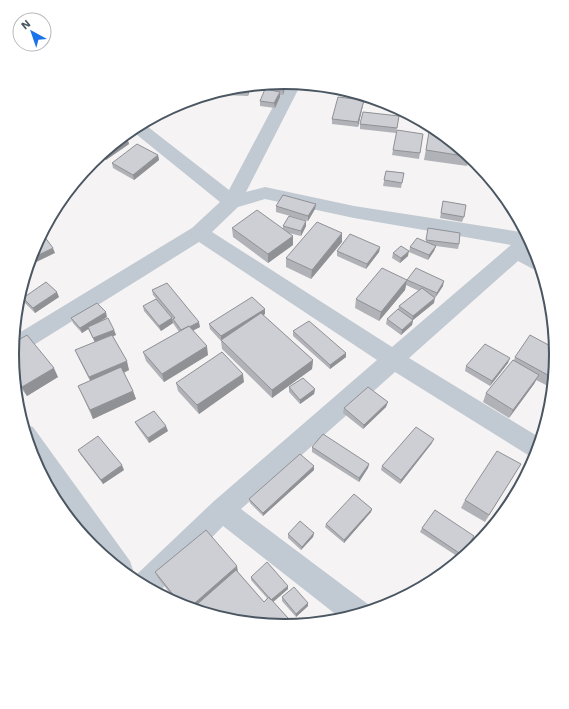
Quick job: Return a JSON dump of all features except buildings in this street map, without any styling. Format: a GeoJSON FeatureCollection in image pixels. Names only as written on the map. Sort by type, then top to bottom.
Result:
{"type":"FeatureCollection","features":[{"type":"Feature","properties":{"kind":"street"},"geometry":{"type":"LineString","coordinates":[[20,344],[199,233],[232,202],[290,89]]}},
{"type":"Feature","properties":{"kind":"street"},"geometry":{"type":"LineString","coordinates":[[142,131],[232,202]]}},
{"type":"Feature","properties":{"kind":"street"},"geometry":{"type":"LineString","coordinates":[[232,202],[265,193],[354,212],[525,244]]}},
{"type":"Feature","properties":{"kind":"street"},"geometry":{"type":"LineString","coordinates":[[199,233],[394,360],[534,447]]}},
{"type":"Feature","properties":{"kind":"street"},"geometry":{"type":"LineString","coordinates":[[149,582],[222,510],[525,244]]}},
{"type":"Feature","properties":{"kind":"street"},"geometry":{"type":"LineString","coordinates":[[37,452],[108,553]]}},
{"type":"Feature","properties":{"kind":"street"},"geometry":{"type":"LineString","coordinates":[[222,510],[354,611]]}}]}
